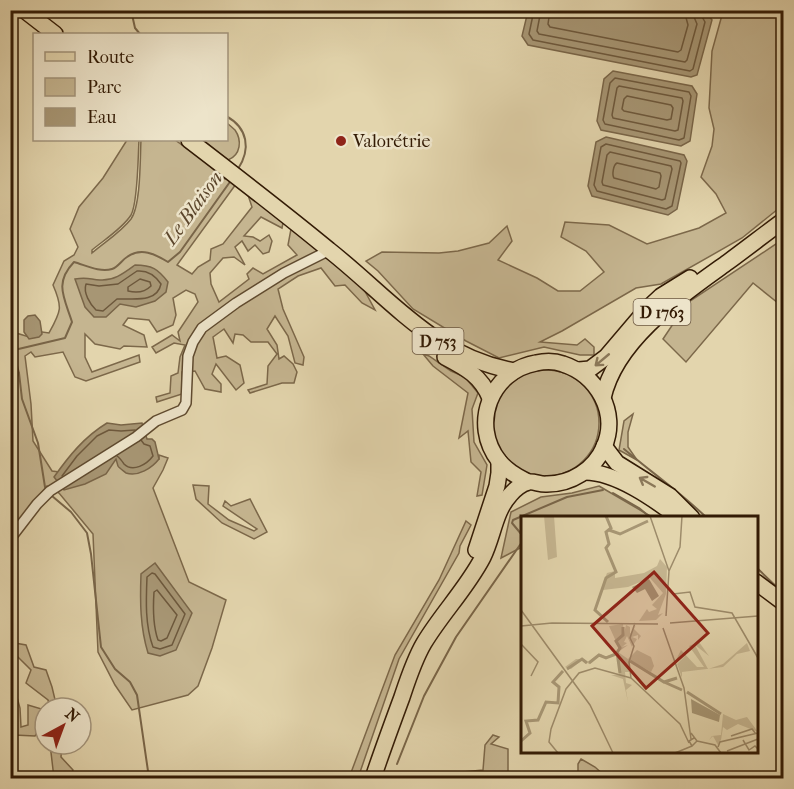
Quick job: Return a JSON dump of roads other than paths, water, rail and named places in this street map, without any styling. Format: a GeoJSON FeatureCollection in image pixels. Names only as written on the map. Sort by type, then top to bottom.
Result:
{"type":"FeatureCollection","features":[{"type":"Feature","properties":{"kind":"main road"},"geometry":{"type":"LineString","coordinates":[[24,10],[54,33]]}},
{"type":"Feature","properties":{"kind":"main road","name":"D 753"},"geometry":{"type":"LineString","coordinates":[[190,141],[330,250],[411,321],[463,355],[484,364],[514,371]]}},
{"type":"Feature","properties":{"kind":"main road","name":"D 1763"},"geometry":{"type":"LineString","coordinates":[[603,398],[606,385],[614,369],[635,340],[657,316],[783,220]]}},
{"type":"Feature","properties":{"kind":"main road","name":"D 1763"},"geometry":{"type":"LineString","coordinates":[[579,370],[590,369],[606,357],[661,296],[688,279],[746,249]]}},
{"type":"Feature","properties":{"kind":"main road","name":"D 753"},"geometry":{"type":"LineString","coordinates":[[374,289],[405,327],[423,342],[477,377],[486,388],[490,399]]}},
{"type":"Feature","properties":{"kind":"main road"},"geometry":{"type":"LineString","coordinates":[[544,361],[561,363],[579,370],[593,382],[603,398],[608,416],[608,431],[604,446],[596,460],[585,472],[565,482],[545,485],[528,482],[511,473],[498,461],[489,444],[486,428],[486,411],[498,385],[514,371],[527,364],[544,361]]}},
{"type":"Feature","properties":{"kind":"main road"},"geometry":{"type":"LineString","coordinates":[[604,446],[617,464],[670,496],[690,516]]}},
{"type":"Feature","properties":{"kind":"main road"},"geometry":{"type":"LineString","coordinates":[[435,627],[477,548],[497,486],[498,461]]}},
{"type":"Feature","properties":{"kind":"main road"},"geometry":{"type":"LineString","coordinates":[[585,472],[595,472],[623,483],[659,503],[676,516]]}},
{"type":"Feature","properties":{"kind":"main road"},"geometry":{"type":"LineString","coordinates":[[373,778],[423,644],[471,577],[483,556],[503,504],[521,485],[528,482]]}},
{"type":"Feature","properties":{"kind":"main road"},"geometry":{"type":"LineString","coordinates":[[758,584],[783,603]]}},
{"type":"Feature","properties":{"kind":"street"},"geometry":{"type":"LineString","coordinates":[[10,539],[50,491],[156,421],[182,410],[186,403],[188,356],[202,328],[284,273],[330,250]]}},
{"type":"Feature","properties":{"kind":"water"},"geometry":{"type":"Polygon","coordinates":[[[528,11],[705,11],[712,20],[697,75],[691,77],[528,45],[522,36],[528,11]]]}},
{"type":"Feature","properties":{"kind":"water"},"geometry":{"type":"Polygon","coordinates":[[[613,71],[692,86],[697,94],[690,141],[681,146],[601,130],[597,121],[604,79],[613,71]]]}},
{"type":"Feature","properties":{"kind":"water"},"geometry":{"type":"Polygon","coordinates":[[[606,137],[684,155],[687,161],[677,209],[668,215],[592,196],[588,186],[596,142],[606,137]]]}},
{"type":"Feature","properties":{"kind":"water"},"geometry":{"type":"Polygon","coordinates":[[[135,265],[150,267],[158,271],[168,282],[166,292],[155,301],[136,307],[120,304],[106,317],[94,317],[85,307],[75,279],[110,279],[135,265]]]}},
{"type":"Feature","properties":{"kind":"water"},"geometry":{"type":"Polygon","coordinates":[[[35,315],[40,321],[42,334],[29,339],[24,332],[24,320],[28,316],[35,315]]]}},
{"type":"Feature","properties":{"kind":"water"},"geometry":{"type":"Polygon","coordinates":[[[107,423],[121,425],[142,423],[147,439],[155,442],[159,459],[144,471],[131,474],[118,466],[116,459],[106,474],[85,484],[64,490],[54,477],[78,447],[107,423]]]}},
{"type":"Feature","properties":{"kind":"water"},"geometry":{"type":"Polygon","coordinates":[[[155,563],[192,613],[176,650],[160,656],[148,653],[141,614],[141,574],[155,563]]]}},
{"type":"Feature","properties":{"kind":"waterway","name":"Le Blaison"},"geometry":{"type":"LineString","coordinates":[[131,10],[135,28],[139,33]]}},
{"type":"Feature","properties":{"kind":"waterway","name":"Le Blaison"},"geometry":{"type":"LineString","coordinates":[[228,117],[239,127],[245,139],[245,154],[238,169]]}},
{"type":"Feature","properties":{"kind":"waterway","name":"Le Blaison"},"geometry":{"type":"LineString","coordinates":[[10,351],[65,338],[72,322],[62,284],[74,262],[107,270],[114,268],[125,258],[137,252],[153,254],[168,262],[180,252],[232,179]]}},
{"type":"Feature","properties":{"kind":"waterway"},"geometry":{"type":"LineString","coordinates":[[10,387],[19,373],[13,351]]}},
{"type":"Feature","properties":{"kind":"waterway"},"geometry":{"type":"LineString","coordinates":[[19,373],[22,399],[38,443],[45,487]]}},
{"type":"Feature","properties":{"kind":"waterway"},"geometry":{"type":"LineString","coordinates":[[624,449],[705,516]]}},
{"type":"Feature","properties":{"kind":"waterway"},"geometry":{"type":"LineString","coordinates":[[522,516],[567,497],[603,490]]}},
{"type":"Feature","properties":{"kind":"waterway"},"geometry":{"type":"LineString","coordinates":[[613,493],[649,516]]}},
{"type":"Feature","properties":{"kind":"waterway"},"geometry":{"type":"LineString","coordinates":[[52,496],[71,512],[87,533],[101,647],[115,669],[130,682],[137,695],[149,778]]}},
{"type":"Feature","properties":{"kind":"waterway"},"geometry":{"type":"LineString","coordinates":[[521,517],[513,520],[512,523],[521,534]]}},
{"type":"Feature","properties":{"kind":"waterway"},"geometry":{"type":"LineString","coordinates":[[397,764],[424,696],[456,637],[521,543]]}},
{"type":"Feature","properties":{"kind":"waterway"},"geometry":{"type":"LineString","coordinates":[[758,569],[784,594]]}},
{"type":"Feature","properties":{"kind":"place","name":"Valorétrie"},"geometry":{"type":"Point","coordinates":[341,141]}}]}
